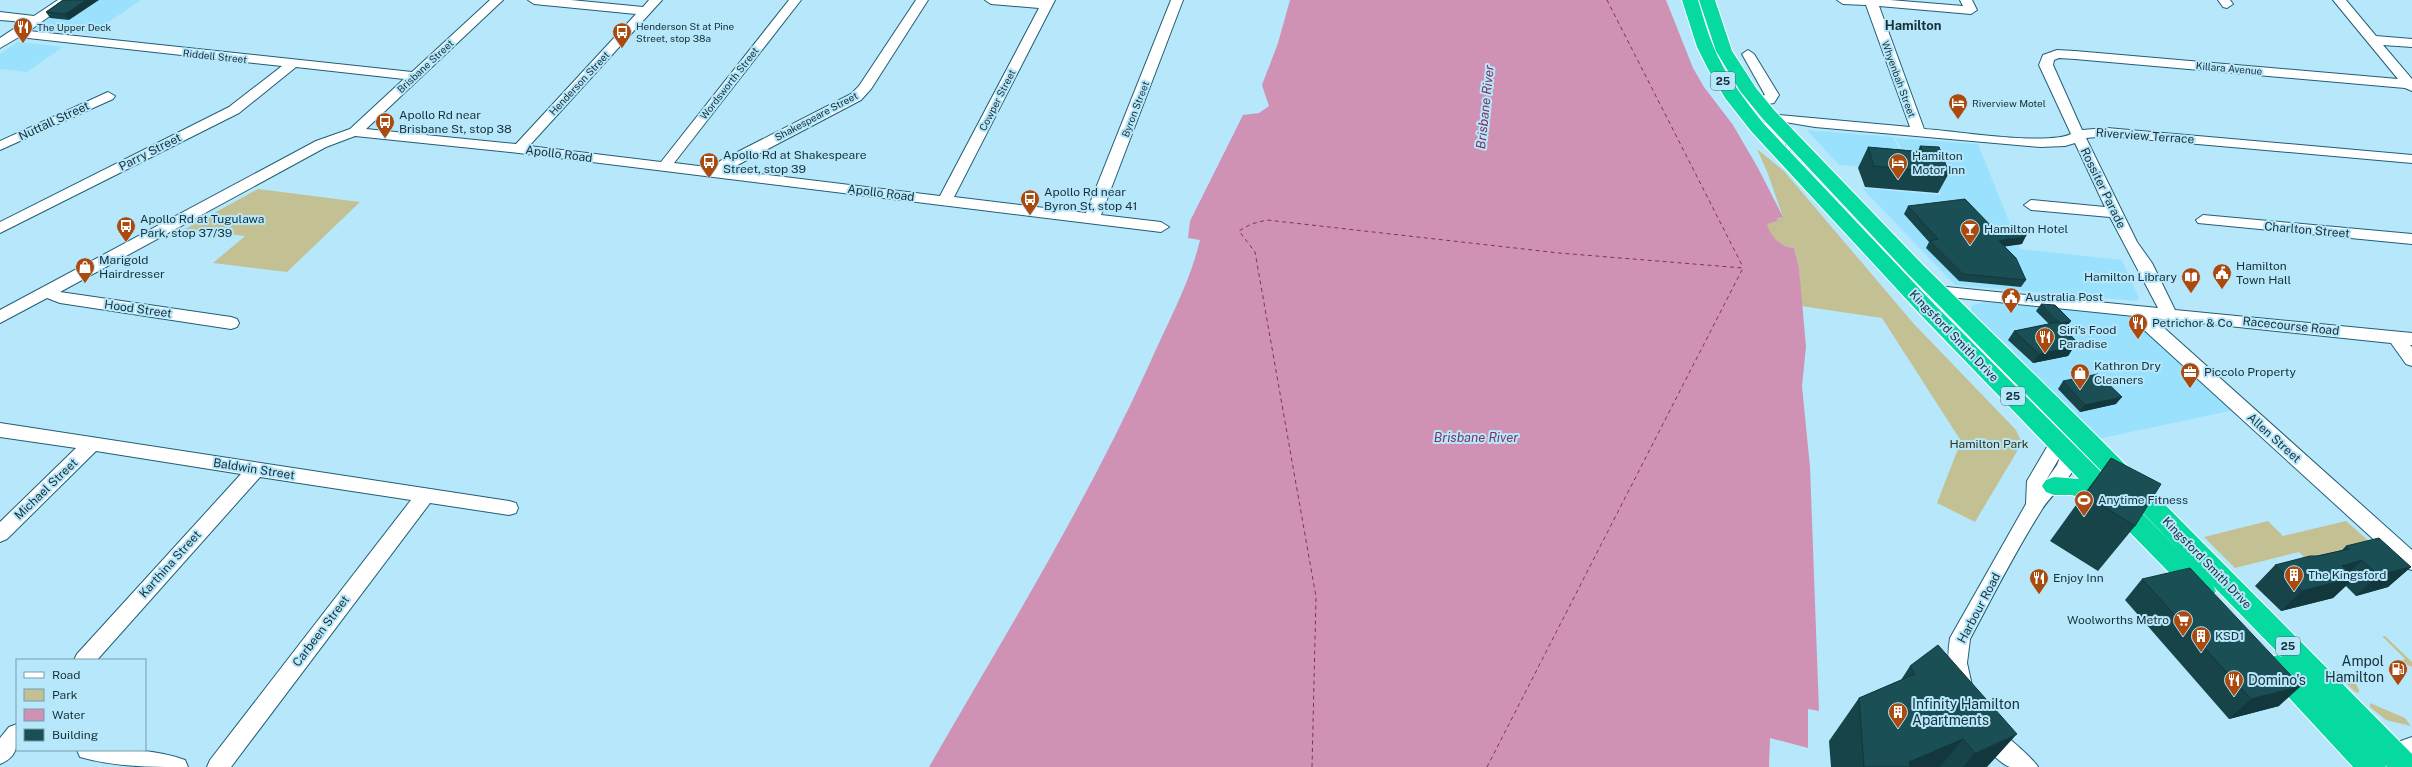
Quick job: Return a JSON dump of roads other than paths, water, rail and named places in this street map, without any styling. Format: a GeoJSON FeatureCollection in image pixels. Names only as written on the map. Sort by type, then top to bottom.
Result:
{"type":"FeatureCollection","features":[{"type":"Feature","properties":{"kind":"highway","name":"Kingsford Smith Drive"},"geometry":{"type":"LineString","coordinates":[[1690,0],[1705,47],[1723,82],[1742,109],[1779,134],[2051,405],[2396,759]]}},
{"type":"Feature","properties":{"kind":"highway","name":"Kingsford Smith Drive"},"geometry":{"type":"LineString","coordinates":[[1707,0],[1724,51],[1779,134],[1907,288],[2117,501],[2396,759]]}},
{"type":"Feature","properties":{"kind":"highway"},"geometry":{"type":"LineString","coordinates":[[2054,486],[2072,486],[2117,501]]}},
{"type":"Feature","properties":{"kind":"street"},"geometry":{"type":"LineString","coordinates":[[0,44],[66,0]]}},
{"type":"Feature","properties":{"kind":"street","name":"Brisbane Street"},"geometry":{"type":"LineString","coordinates":[[355,132],[497,0]]}},
{"type":"Feature","properties":{"kind":"street"},"geometry":{"type":"LineString","coordinates":[[534,0],[645,11]]}},
{"type":"Feature","properties":{"kind":"street","name":"Henderson Street"},"geometry":{"type":"LineString","coordinates":[[519,149],[656,0]]}},
{"type":"Feature","properties":{"kind":"street","name":"Wordsworth Street"},"geometry":{"type":"LineString","coordinates":[[664,167],[795,0]]}},
{"type":"Feature","properties":{"kind":"street","name":"Shakespeare Street"},"geometry":{"type":"LineString","coordinates":[[718,174],[725,164],[856,97],[864,89],[922,0]]}},
{"type":"Feature","properties":{"kind":"street"},"geometry":{"type":"LineString","coordinates":[[992,0],[1048,3]]}},
{"type":"Feature","properties":{"kind":"street","name":"Byron Street"},"geometry":{"type":"LineString","coordinates":[[1092,218],[1177,0]]}},
{"type":"Feature","properties":{"kind":"street"},"geometry":{"type":"LineString","coordinates":[[1843,0],[1971,10],[1966,0]]}},
{"type":"Feature","properties":{"kind":"street"},"geometry":{"type":"LineString","coordinates":[[2339,0],[2411,85]]}},
{"type":"Feature","properties":{"kind":"street","name":"Whyenbah Street"},"geometry":{"type":"LineString","coordinates":[[1871,2],[1919,132]]}},
{"type":"Feature","properties":{"kind":"street","name":"Cowper Street"},"geometry":{"type":"LineString","coordinates":[[945,201],[1048,3]]}},
{"type":"Feature","properties":{"kind":"street"},"geometry":{"type":"LineString","coordinates":[[0,16],[35,20]]}},
{"type":"Feature","properties":{"kind":"street","name":"Riddell Street"},"geometry":{"type":"LineString","coordinates":[[16,33],[414,76]]}},
{"type":"Feature","properties":{"kind":"street"},"geometry":{"type":"LineString","coordinates":[[2373,40],[2412,43]]}},
{"type":"Feature","properties":{"kind":"street"},"geometry":{"type":"LineString","coordinates":[[1748,54],[1772,95],[1769,100],[1757,102]]}},
{"type":"Feature","properties":{"kind":"street","name":"Killara Avenue"},"geometry":{"type":"LineString","coordinates":[[2048,58],[2057,54],[2076,54],[2411,85]]}},
{"type":"Feature","properties":{"kind":"street","name":"Rossiter Parade"},"geometry":{"type":"LineString","coordinates":[[2048,58],[2046,65],[2048,73],[2115,213],[2170,315]]}},
{"type":"Feature","properties":{"kind":"street","name":"Parry Street"},"geometry":{"type":"LineString","coordinates":[[0,228],[234,110],[292,64]]}},
{"type":"Feature","properties":{"kind":"street","name":"Nuttall Street"},"geometry":{"type":"LineString","coordinates":[[0,146],[108,96]]}},
{"type":"Feature","properties":{"kind":"street","name":"Riverview Terrace"},"geometry":{"type":"LineString","coordinates":[[1779,134],[1796,124],[1807,122],[2052,143],[2067,142],[2092,132],[2121,133],[2412,159]]}},
{"type":"Feature","properties":{"kind":"street","name":"Apollo Road"},"geometry":{"type":"LineString","coordinates":[[0,317],[321,144],[333,138],[355,132],[519,149],[1161,226]]}},
{"type":"Feature","properties":{"kind":"street"},"geometry":{"type":"LineString","coordinates":[[2031,205],[2115,213]]}},
{"type":"Feature","properties":{"kind":"street","name":"Charlton Street"},"geometry":{"type":"LineString","coordinates":[[2203,220],[2412,239]]}},
{"type":"Feature","properties":{"kind":"street","name":"Racecourse Road"},"geometry":{"type":"LineString","coordinates":[[1907,288],[2404,338]]}},
{"type":"Feature","properties":{"kind":"street","name":"Hood Street"},"geometry":{"type":"LineString","coordinates":[[47,292],[60,298],[231,323]]}},
{"type":"Feature","properties":{"kind":"street","name":"Allen Street"},"geometry":{"type":"LineString","coordinates":[[2139,312],[2154,330],[2412,562]]}},
{"type":"Feature","properties":{"kind":"street"},"geometry":{"type":"LineString","coordinates":[[2404,338],[2412,360]]}},
{"type":"Feature","properties":{"kind":"street"},"geometry":{"type":"LineString","coordinates":[[2051,405],[2057,423],[2070,441],[2063,447]]}},
{"type":"Feature","properties":{"kind":"street","name":"Baldwin Street"},"geometry":{"type":"LineString","coordinates":[[0,430],[509,508]]}},
{"type":"Feature","properties":{"kind":"street","name":"Michael Street"},"geometry":{"type":"LineString","coordinates":[[0,534],[92,444]]}},
{"type":"Feature","properties":{"kind":"street","name":"Harbour Road"},"geometry":{"type":"LineString","coordinates":[[2027,767],[2008,753],[1990,735],[1975,713],[1959,680],[1957,654],[1960,638],[2035,504],[2054,486],[2063,447],[2056,448],[2036,481],[2035,504]]}},
{"type":"Feature","properties":{"kind":"street","name":"Karthina Street"},"geometry":{"type":"LineString","coordinates":[[85,659],[256,469]]}},
{"type":"Feature","properties":{"kind":"street","name":"Carbeen Street"},"geometry":{"type":"LineString","coordinates":[[218,767],[425,496]]}},
{"type":"Feature","properties":{"kind":"street"},"geometry":{"type":"LineString","coordinates":[[0,754],[12,735]]}},
{"type":"Feature","properties":{"kind":"street"},"geometry":{"type":"LineString","coordinates":[[93,751],[177,767]]}},
{"type":"Feature","properties":{"kind":"water","name":"Brisbane River"},"geometry":{"type":"Polygon","coordinates":[[[1290,0],[1666,0],[1693,68],[1704,87],[1733,125],[1758,168],[1783,217],[1777,218],[1778,221],[1767,224],[1768,228],[1773,237],[1785,246],[1794,248],[1799,268],[1806,347],[1802,386],[1810,467],[1819,711],[1808,709],[1808,767],[929,767],[1044,569],[1125,417],[1178,303],[1196,256],[1200,240],[1188,238],[1190,221],[1243,115],[1259,113],[1269,106],[1262,85],[1278,43],[1290,0]]]}},
{"type":"Feature","properties":{"kind":"place","name":"The Upper Deck"},"geometry":{"type":"Point","coordinates":[23,44]}},
{"type":"Feature","properties":{"kind":"place","name":"Henderson St at Pine Street, stop 38a"},"geometry":{"type":"Point","coordinates":[622,49]}},
{"type":"Feature","properties":{"kind":"place","name":"Riverview Motel"},"geometry":{"type":"Point","coordinates":[1958,120]}},
{"type":"Feature","properties":{"kind":"place","name":"Apollo Rd near Brisbane St, stop 38"},"geometry":{"type":"Point","coordinates":[385,139]}},
{"type":"Feature","properties":{"kind":"place","name":"Apollo Rd at Shakespeare Street, stop 39"},"geometry":{"type":"Point","coordinates":[709,179]}},
{"type":"Feature","properties":{"kind":"place","name":"Hamilton Motor Inn"},"geometry":{"type":"Point","coordinates":[1898,180]}},
{"type":"Feature","properties":{"kind":"place","name":"Apollo Rd near Byron St, stop 41"},"geometry":{"type":"Point","coordinates":[1030,216]}},
{"type":"Feature","properties":{"kind":"place","name":"Apollo Rd at Tugulawa Park, stop 37/39"},"geometry":{"type":"Point","coordinates":[126,243]}},
{"type":"Feature","properties":{"kind":"place","name":"Hamilton Hotel"},"geometry":{"type":"Point","coordinates":[1970,246]}},
{"type":"Feature","properties":{"kind":"place","name":"Marigold Hairdresser"},"geometry":{"type":"Point","coordinates":[85,284]}},
{"type":"Feature","properties":{"kind":"place","name":"Hamilton Town Hall"},"geometry":{"type":"Point","coordinates":[2222,290]}},
{"type":"Feature","properties":{"kind":"place","name":"Hamilton Library"},"geometry":{"type":"Point","coordinates":[2191,294]}},
{"type":"Feature","properties":{"kind":"place","name":"Australia Post"},"geometry":{"type":"Point","coordinates":[2011,314]}},
{"type":"Feature","properties":{"kind":"place","name":"Petrichor & Co"},"geometry":{"type":"Point","coordinates":[2138,340]}},
{"type":"Feature","properties":{"kind":"place","name":"Siri's Food Paradise"},"geometry":{"type":"Point","coordinates":[2045,354]}},
{"type":"Feature","properties":{"kind":"place","name":"Piccolo Property"},"geometry":{"type":"Point","coordinates":[2190,389]}},
{"type":"Feature","properties":{"kind":"place","name":"Kathron Dry Cleaners"},"geometry":{"type":"Point","coordinates":[2080,390]}},
{"type":"Feature","properties":{"kind":"place","name":"Anytime Fitness"},"geometry":{"type":"Point","coordinates":[2084,517]}},
{"type":"Feature","properties":{"kind":"place","name":"The Kingsford"},"geometry":{"type":"Point","coordinates":[2294,592]}},
{"type":"Feature","properties":{"kind":"place","name":"Enjoy Inn"},"geometry":{"type":"Point","coordinates":[2039,595]}},
{"type":"Feature","properties":{"kind":"place","name":"Woolworths Metro"},"geometry":{"type":"Point","coordinates":[2183,637]}},
{"type":"Feature","properties":{"kind":"place","name":"KSD1"},"geometry":{"type":"Point","coordinates":[2201,653]}},
{"type":"Feature","properties":{"kind":"place","name":"Ampol Hamilton"},"geometry":{"type":"Point","coordinates":[2398,686]}},
{"type":"Feature","properties":{"kind":"place","name":"Domino's"},"geometry":{"type":"Point","coordinates":[2234,697]}},
{"type":"Feature","properties":{"kind":"place","name":"Infinity Hamilton Apartments"},"geometry":{"type":"Point","coordinates":[1898,729]}},
{"type":"Feature","properties":{"kind":"district","name":"Hamilton"},"geometry":{"type":"Point","coordinates":[1913,25]}},
{"type":"Feature","properties":{"kind":"park label","name":"Hamilton Park"},"geometry":{"type":"Point","coordinates":[1989,444]}}]}
